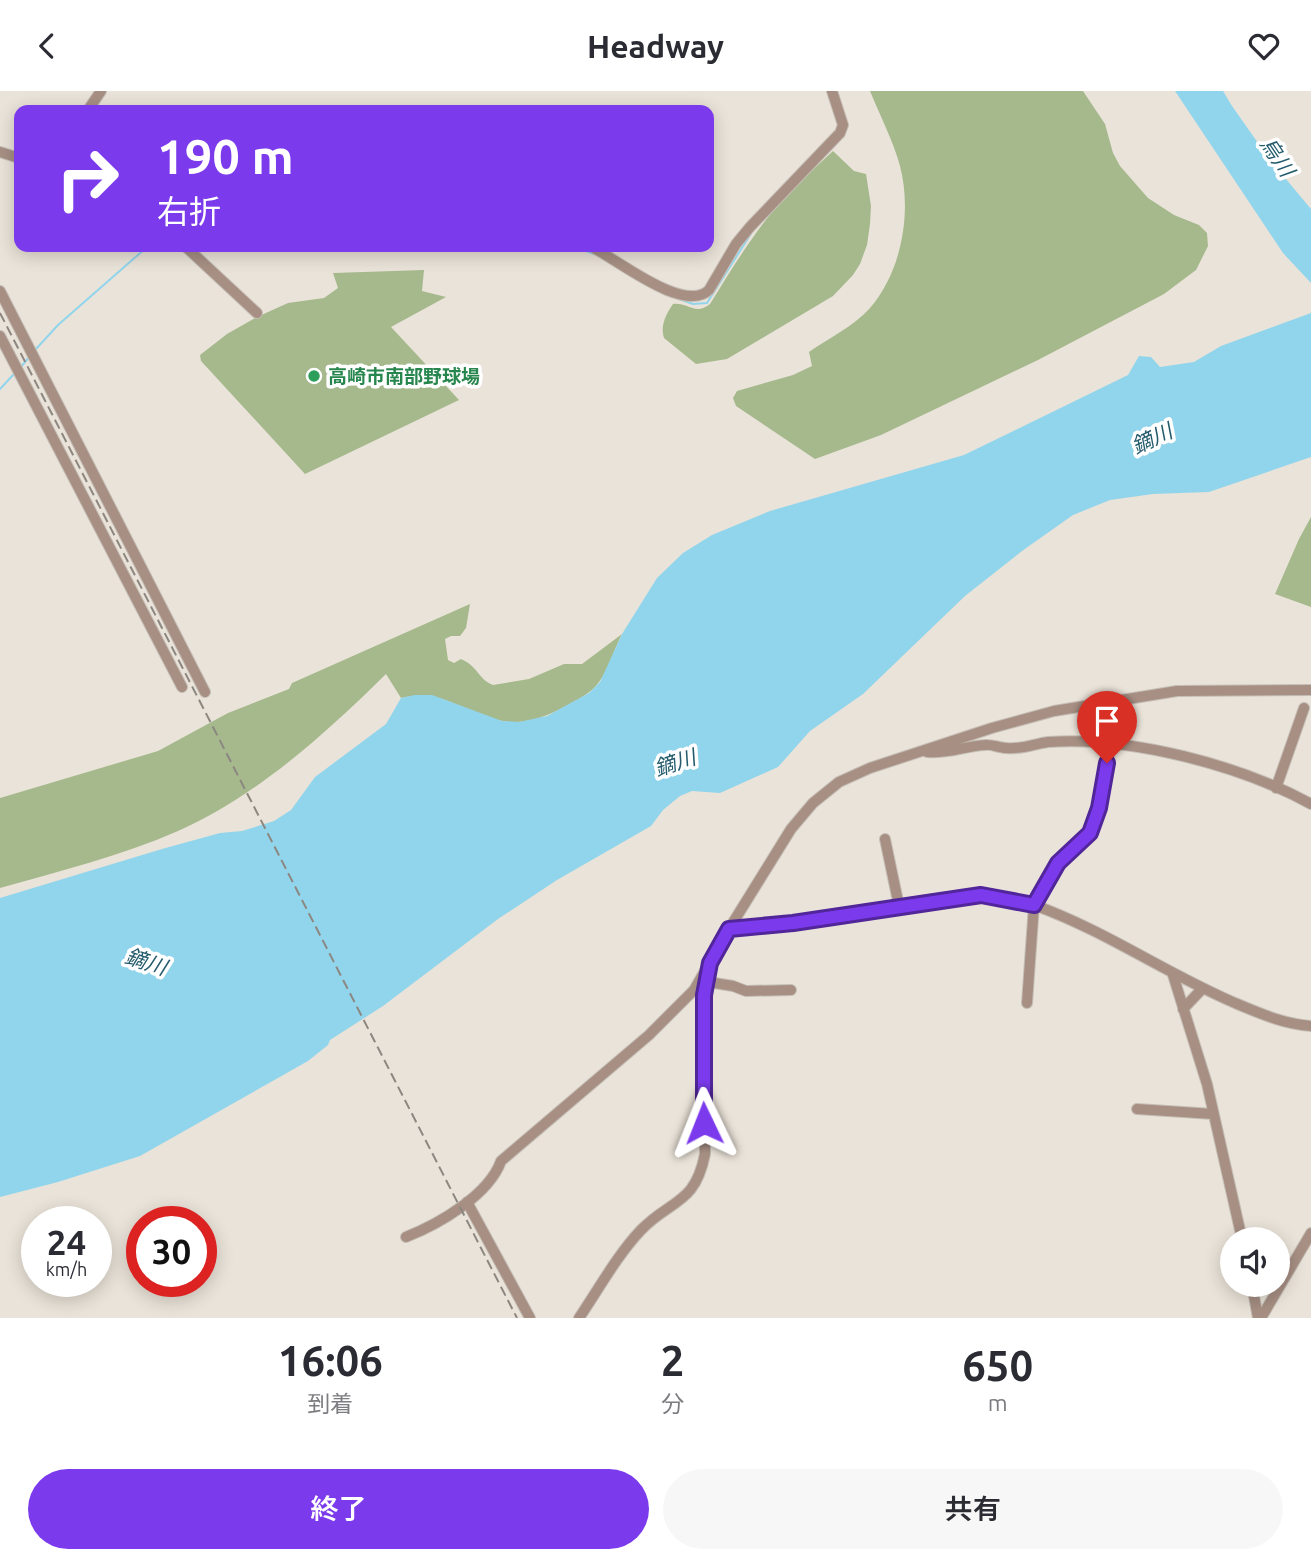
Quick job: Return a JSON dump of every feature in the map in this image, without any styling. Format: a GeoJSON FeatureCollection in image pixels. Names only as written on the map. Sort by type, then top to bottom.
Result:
{"type":"FeatureCollection","features":[{"type":"Feature","properties":{"kind":"street"},"geometry":{"type":"LineString","coordinates":[[600,252],[645,280],[690,297],[704,295],[750,227],[840,133],[844,125],[832,91]]}},
{"type":"Feature","properties":{"kind":"street"},"geometry":{"type":"LineString","coordinates":[[191,252],[257,313]]}},
{"type":"Feature","properties":{"kind":"street"},"geometry":{"type":"LineString","coordinates":[[0,292],[205,692]]}},
{"type":"Feature","properties":{"kind":"street"},"geometry":{"type":"LineString","coordinates":[[0,336],[182,687]]}},
{"type":"Feature","properties":{"kind":"street"},"geometry":{"type":"LineString","coordinates":[[579,1318],[642,1229],[688,1194],[703,1163],[703,982],[729,929],[791,829],[822,794],[839,782],[870,768],[992,728],[1054,711],[1125,698],[1189,691],[1311,690]]}},
{"type":"Feature","properties":{"kind":"street"},"geometry":{"type":"LineString","coordinates":[[1276,788],[1304,708]]}},
{"type":"Feature","properties":{"kind":"street"},"geometry":{"type":"LineString","coordinates":[[923,751],[944,753],[986,744],[1008,749],[1047,743],[1112,743],[1164,752],[1214,765],[1311,804]]}},
{"type":"Feature","properties":{"kind":"street"},"geometry":{"type":"LineString","coordinates":[[1027,1003],[1034,905],[1058,863],[1090,833],[1099,808],[1103,777],[1112,743]]}},
{"type":"Feature","properties":{"kind":"street"},"geometry":{"type":"LineString","coordinates":[[885,839],[899,906]]}},
{"type":"Feature","properties":{"kind":"street"},"geometry":{"type":"LineString","coordinates":[[729,929],[793,923],[981,895],[1034,905],[1110,940],[1202,989],[1288,1024],[1311,1026]]}},
{"type":"Feature","properties":{"kind":"street"},"geometry":{"type":"LineString","coordinates":[[1173,975],[1207,1084],[1239,1227]]}},
{"type":"Feature","properties":{"kind":"street"},"geometry":{"type":"LineString","coordinates":[[406,1237],[433,1226],[467,1202],[497,1172],[501,1161],[649,1035],[703,982],[733,986],[746,991],[791,990]]}},
{"type":"Feature","properties":{"kind":"street"},"geometry":{"type":"LineString","coordinates":[[1184,1009],[1202,989]]}},
{"type":"Feature","properties":{"kind":"street"},"geometry":{"type":"LineString","coordinates":[[1137,1109],[1213,1114]]}},
{"type":"Feature","properties":{"kind":"street"},"geometry":{"type":"LineString","coordinates":[[467,1202],[530,1318]]}},
{"type":"Feature","properties":{"kind":"street"},"geometry":{"type":"LineString","coordinates":[[1260,1318],[1311,1233]]}},
{"type":"Feature","properties":{"kind":"street"},"geometry":{"type":"LineString","coordinates":[[1255,1297],[1260,1318]]}},
{"type":"Feature","properties":{"kind":"green space"},"geometry":{"type":"Polygon","coordinates":[[[870,91],[1083,91],[1105,124],[1113,153],[1120,166],[1148,198],[1174,215],[1199,225],[1207,233],[1208,246],[1196,270],[1164,294],[1038,360],[881,435],[815,459],[736,406],[733,398],[737,391],[793,375],[812,366],[809,352],[864,314],[890,277],[902,240],[905,202],[900,166],[870,91]]]}},
{"type":"Feature","properties":{"kind":"green space"},"geometry":{"type":"Polygon","coordinates":[[[833,151],[854,171],[866,174],[871,206],[870,224],[867,245],[853,275],[833,296],[727,359],[696,364],[664,338],[663,325],[670,308],[673,304],[678,304],[700,309],[710,304],[767,218],[794,187],[833,151]]]}},
{"type":"Feature","properties":{"kind":"green space"},"geometry":{"type":"Polygon","coordinates":[[[424,270],[422,291],[446,297],[391,327],[459,400],[305,474],[201,361],[200,355],[227,334],[257,317],[288,303],[324,298],[338,288],[333,273],[424,270]]]}},
{"type":"Feature","properties":{"kind":"green space"},"geometry":{"type":"Polygon","coordinates":[[[1311,517],[1311,607],[1275,594],[1311,517]]]}},
{"type":"Feature","properties":{"kind":"green space"},"geometry":{"type":"Polygon","coordinates":[[[470,604],[466,628],[460,636],[445,639],[448,660],[454,663],[461,659],[467,662],[493,685],[529,679],[564,664],[582,664],[622,634],[606,671],[592,690],[557,711],[527,721],[511,722],[489,718],[430,696],[401,698],[386,674],[289,762],[236,800],[178,831],[135,848],[0,888],[0,798],[158,751],[228,713],[289,689],[292,683],[470,604]]]}},
{"type":"Feature","properties":{"kind":"water"},"geometry":{"type":"Polygon","coordinates":[[[1175,91],[1223,91],[1270,160],[1311,209],[1311,283],[1283,253],[1175,91]]]}},
{"type":"Feature","properties":{"kind":"water","name":"鏑川"},"geometry":{"type":"Polygon","coordinates":[[[1311,313],[1311,457],[1209,492],[1153,494],[1110,500],[1073,515],[965,596],[863,694],[810,731],[778,767],[720,793],[692,791],[680,796],[663,810],[651,826],[557,880],[498,919],[383,1006],[330,1040],[328,1045],[308,1061],[140,1156],[0,1197],[0,898],[162,849],[274,821],[291,810],[315,777],[386,724],[401,698],[432,695],[502,721],[519,722],[547,716],[589,693],[600,682],[622,634],[657,578],[683,553],[712,535],[770,511],[964,455],[1128,375],[1139,356],[1151,357],[1160,367],[1194,362],[1221,346],[1311,313]]]}},
{"type":"Feature","properties":{"kind":"waterway"},"geometry":{"type":"LineString","coordinates":[[679,299],[693,304],[707,303],[752,232]]}},
{"type":"Feature","properties":{"kind":"waterway"},"geometry":{"type":"LineString","coordinates":[[36,349],[58,325],[141,252]]}},
{"type":"Feature","properties":{"kind":"waterway"},"geometry":{"type":"LineString","coordinates":[[589,252],[594,254]]}},
{"type":"Feature","properties":{"kind":"waterway"},"geometry":{"type":"LineString","coordinates":[[20,368],[30,356]]}},
{"type":"Feature","properties":{"kind":"waterway"},"geometry":{"type":"LineString","coordinates":[[0,389],[14,374]]}},
{"type":"Feature","properties":{"kind":"railway"},"geometry":{"type":"LineString","coordinates":[[0,313],[517,1318]]}},
{"type":"Feature","properties":{"kind":"place","name":"高崎市南部野球場"},"geometry":{"type":"Point","coordinates":[314,376]}},
{"type":"Feature","properties":{"kind":"route"},"geometry":{"type":"LineString","coordinates":[[704,1123],[704,995],[710,963],[729,929],[793,923],[981,895],[1034,905],[1058,863],[1090,833],[1099,808],[1107,763]]}},
{"type":"Feature","properties":{"kind":"water label","name":"烏川"},"geometry":{"type":"Point","coordinates":[1277,157]}}]}
